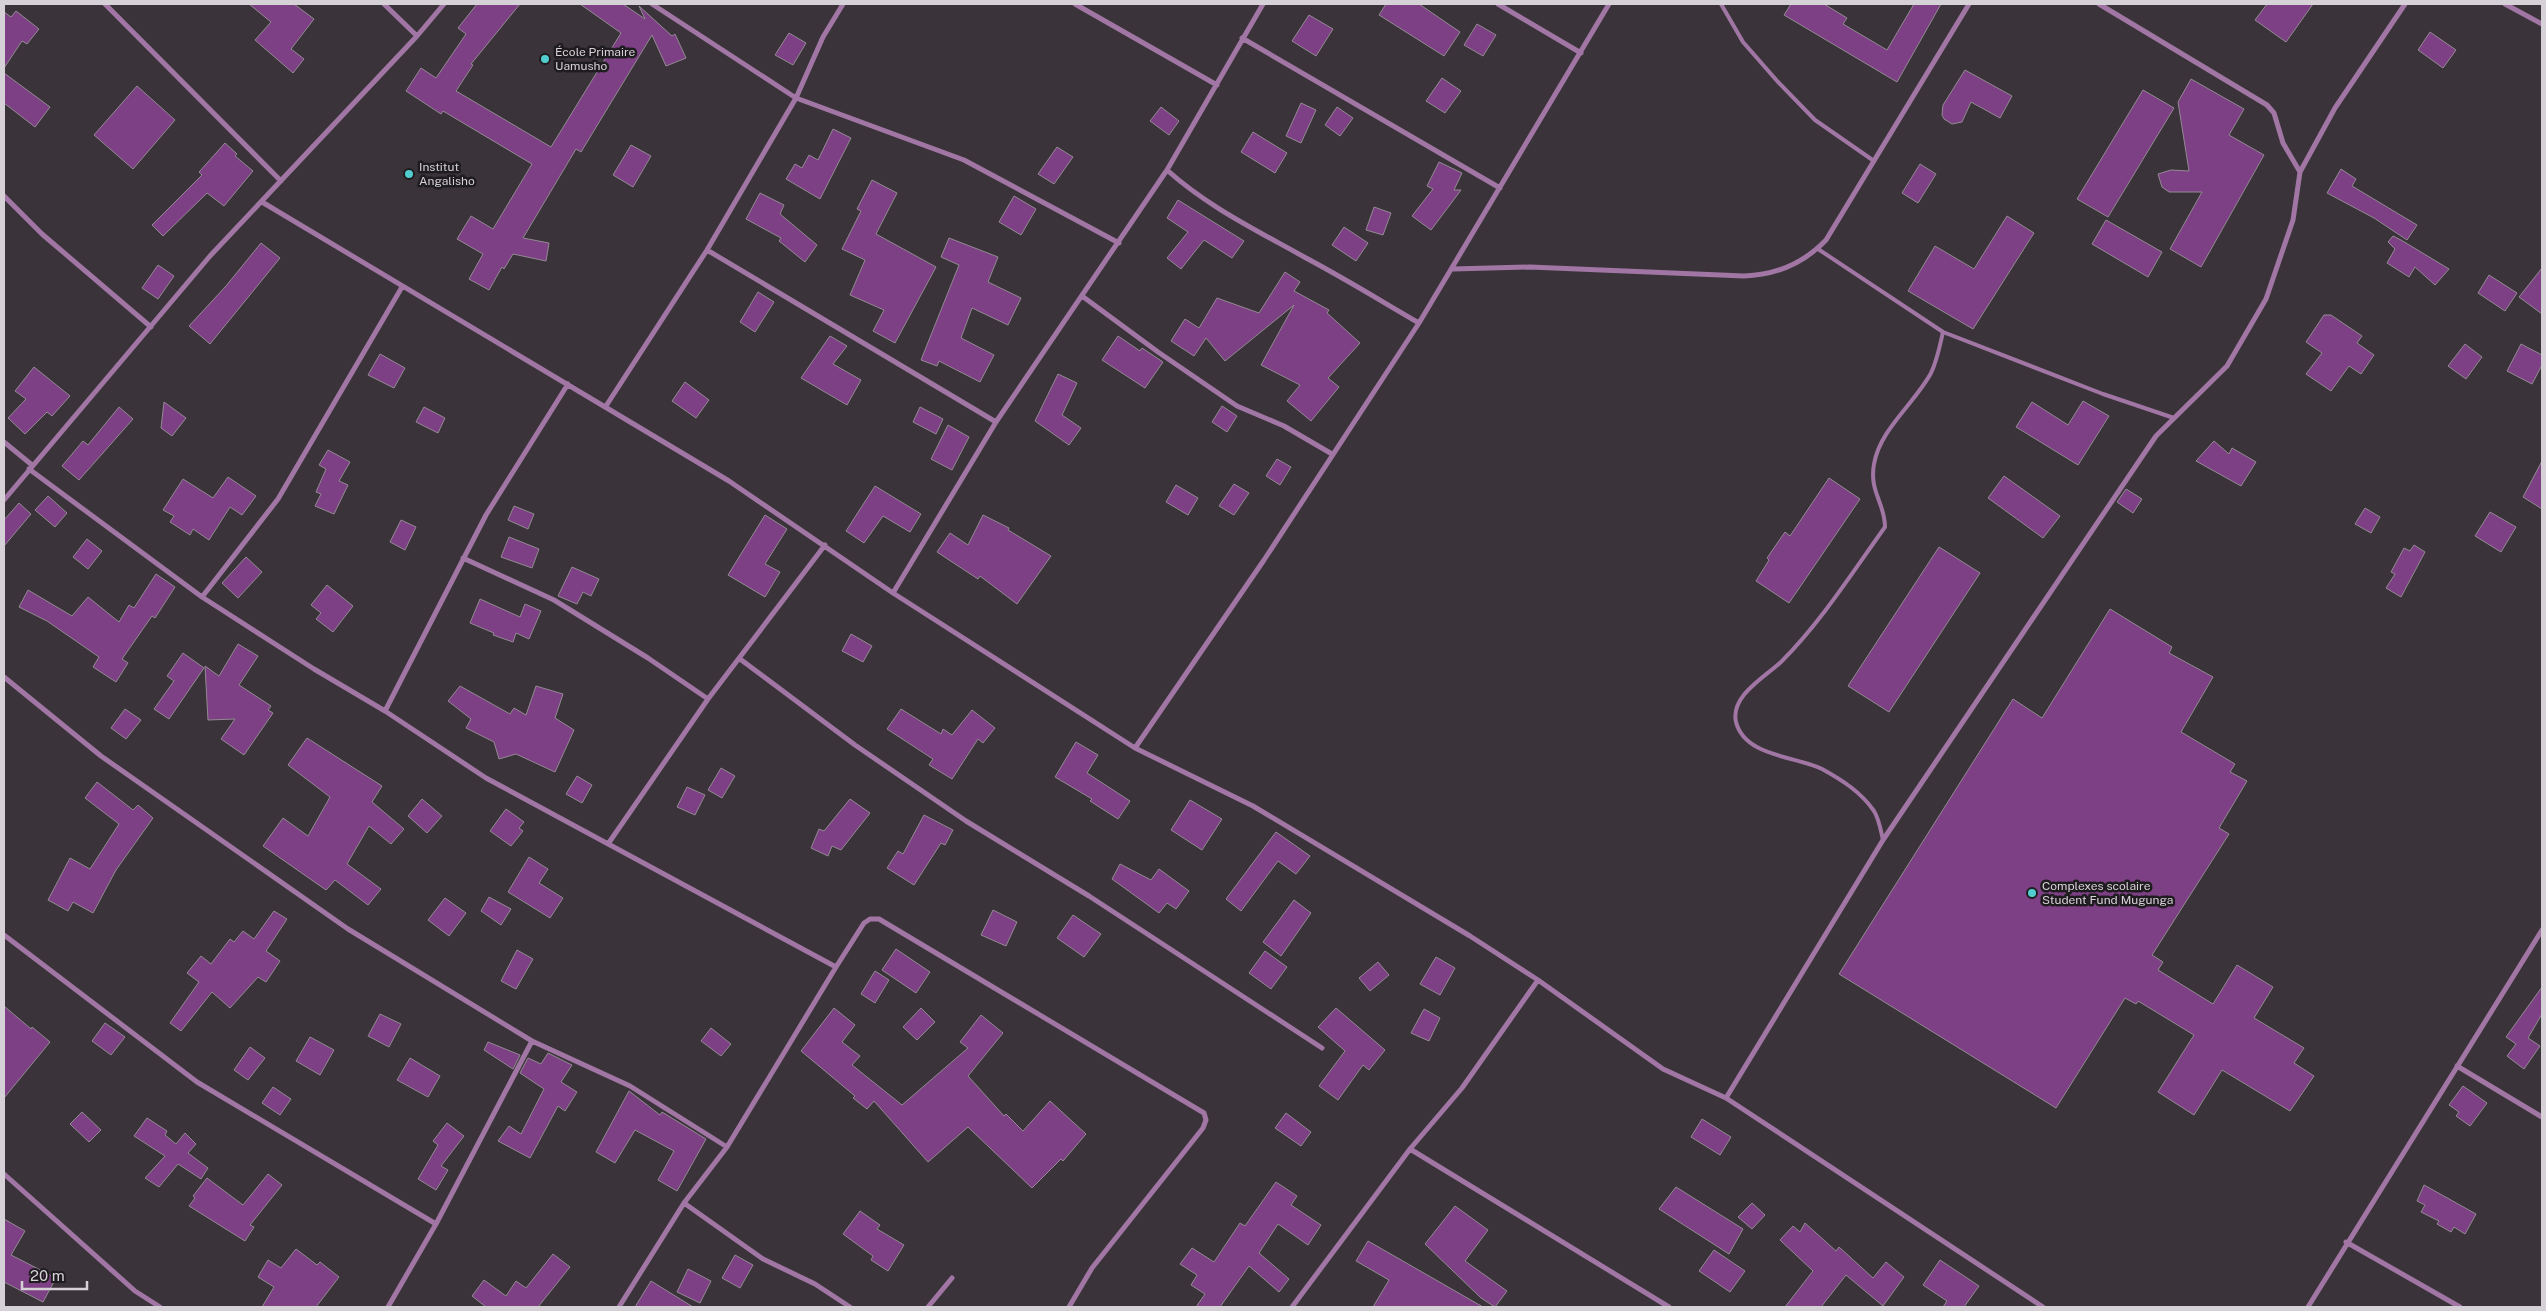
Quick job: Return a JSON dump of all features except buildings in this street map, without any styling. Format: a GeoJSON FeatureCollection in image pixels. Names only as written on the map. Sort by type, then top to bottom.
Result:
{"type":"FeatureCollection","features":[{"type":"Feature","properties":{"kind":"street"},"geometry":{"type":"LineString","coordinates":[[105,4],[281,181]]}},
{"type":"Feature","properties":{"kind":"street"},"geometry":{"type":"LineString","coordinates":[[384,4],[417,36]]}},
{"type":"Feature","properties":{"kind":"street"},"geometry":{"type":"LineString","coordinates":[[4,500],[210,256],[417,36],[444,4]]}},
{"type":"Feature","properties":{"kind":"street"},"geometry":{"type":"LineString","coordinates":[[652,4],[796,98],[964,160],[1119,243]]}},
{"type":"Feature","properties":{"kind":"street"},"geometry":{"type":"LineString","coordinates":[[606,406],[707,250],[796,98],[823,37],[844,4]]}},
{"type":"Feature","properties":{"kind":"street"},"geometry":{"type":"LineString","coordinates":[[1075,4],[1217,85]]}},
{"type":"Feature","properties":{"kind":"street"},"geometry":{"type":"LineString","coordinates":[[893,593],[996,422],[1167,170],[1262,4]]}},
{"type":"Feature","properties":{"kind":"street"},"geometry":{"type":"LineString","coordinates":[[1498,4],[1580,53]]}},
{"type":"Feature","properties":{"kind":"street"},"geometry":{"type":"LineString","coordinates":[[1135,748],[1264,560],[1419,323],[1609,4]]}},
{"type":"Feature","properties":{"kind":"street"},"geometry":{"type":"LineString","coordinates":[[1452,269],[1530,267],[1767,276],[1787,268],[1818,249],[1826,240],[1969,4]]}},
{"type":"Feature","properties":{"kind":"street"},"geometry":{"type":"LineString","coordinates":[[2100,4],[2267,104],[2274,113],[2282,143],[2300,172]]}},
{"type":"Feature","properties":{"kind":"street"},"geometry":{"type":"LineString","coordinates":[[1726,1098],[1883,840],[2156,436],[2227,366],[2266,299],[2293,220],[2300,172],[2335,108],[2405,4]]}},
{"type":"Feature","properties":{"kind":"street"},"geometry":{"type":"LineString","coordinates":[[2505,4],[2542,24]]}},
{"type":"Feature","properties":{"kind":"street"},"geometry":{"type":"LineString","coordinates":[[1242,38],[1500,188]]}},
{"type":"Feature","properties":{"kind":"street"},"geometry":{"type":"LineString","coordinates":[[1167,170],[1183,185],[1223,212],[1419,323]]}},
{"type":"Feature","properties":{"kind":"street"},"geometry":{"type":"LineString","coordinates":[[4,196],[42,234],[151,327]]}},
{"type":"Feature","properties":{"kind":"street"},"geometry":{"type":"LineString","coordinates":[[262,202],[729,481],[825,544],[893,593],[1135,748],[1253,806],[1470,936],[1538,980],[1663,1069],[1726,1098],[2043,1307]]}},
{"type":"Feature","properties":{"kind":"street"},"geometry":{"type":"LineString","coordinates":[[707,250],[996,422]]}},
{"type":"Feature","properties":{"kind":"street"},"geometry":{"type":"LineString","coordinates":[[202,597],[278,499],[402,287]]}},
{"type":"Feature","properties":{"kind":"street"},"geometry":{"type":"LineString","coordinates":[[1082,296],[1158,352],[1237,406],[1284,426],[1332,454]]}},
{"type":"Feature","properties":{"kind":"street"},"geometry":{"type":"LineString","coordinates":[[385,711],[486,515],[568,384]]}},
{"type":"Feature","properties":{"kind":"street"},"geometry":{"type":"LineString","coordinates":[[4,442],[30,467],[202,597],[314,669],[385,711],[486,778],[836,967]]}},
{"type":"Feature","properties":{"kind":"street"},"geometry":{"type":"LineString","coordinates":[[608,844],[708,699],[825,544]]}},
{"type":"Feature","properties":{"kind":"street"},"geometry":{"type":"LineString","coordinates":[[463,558],[554,600],[648,658],[708,699]]}},
{"type":"Feature","properties":{"kind":"street"},"geometry":{"type":"LineString","coordinates":[[740,659],[855,745],[966,821],[1089,896],[1322,1048]]}},
{"type":"Feature","properties":{"kind":"street"},"geometry":{"type":"LineString","coordinates":[[4,677],[101,756],[340,923],[532,1041],[630,1086],[727,1147]]}},
{"type":"Feature","properties":{"kind":"street"},"geometry":{"type":"LineString","coordinates":[[619,1307],[684,1203],[727,1147],[864,923],[870,919],[879,919],[1204,1113],[1206,1120],[1203,1128],[1092,1268],[1069,1307]]}},
{"type":"Feature","properties":{"kind":"street"},"geometry":{"type":"LineString","coordinates":[[2308,1307],[2346,1242],[2542,930]]}},
{"type":"Feature","properties":{"kind":"street"},"geometry":{"type":"LineString","coordinates":[[4,935],[197,1082],[436,1224]]}},
{"type":"Feature","properties":{"kind":"street"},"geometry":{"type":"LineString","coordinates":[[1292,1307],[1410,1149],[1462,1088],[1538,980]]}},
{"type":"Feature","properties":{"kind":"street"},"geometry":{"type":"LineString","coordinates":[[388,1307],[436,1224],[532,1041]]}},
{"type":"Feature","properties":{"kind":"street"},"geometry":{"type":"LineString","coordinates":[[2457,1066],[2542,1117]]}},
{"type":"Feature","properties":{"kind":"street"},"geometry":{"type":"LineString","coordinates":[[1410,1149],[1669,1307]]}},
{"type":"Feature","properties":{"kind":"street"},"geometry":{"type":"LineString","coordinates":[[4,1174],[135,1291],[160,1307]]}},
{"type":"Feature","properties":{"kind":"street"},"geometry":{"type":"LineString","coordinates":[[684,1203],[763,1259],[815,1284],[850,1307]]}},
{"type":"Feature","properties":{"kind":"street"},"geometry":{"type":"LineString","coordinates":[[2346,1242],[2460,1307]]}},
{"type":"Feature","properties":{"kind":"street"},"geometry":{"type":"LineString","coordinates":[[928,1307],[952,1278]]}},
{"type":"Feature","properties":{"kind":"lane"},"geometry":{"type":"LineString","coordinates":[[1721,4],[1743,42],[1815,120],[1874,161]]}},
{"type":"Feature","properties":{"kind":"lane"},"geometry":{"type":"LineString","coordinates":[[1818,249],[1943,332],[2102,394],[2174,418]]}},
{"type":"Feature","properties":{"kind":"lane"},"geometry":{"type":"LineString","coordinates":[[1883,840],[1876,813],[1854,788],[1820,768],[1758,748],[1744,738],[1736,722],[1736,708],[1740,697],[1766,677],[1805,638],[1885,527],[1884,516],[1872,485],[1874,462],[1884,440],[1932,371],[1943,332]]}},
{"type":"Feature","properties":{"kind":"place","name":"École Primaire Uamusho"},"geometry":{"type":"Point","coordinates":[545,59]}},
{"type":"Feature","properties":{"kind":"place","name":"Institut Angalisho"},"geometry":{"type":"Point","coordinates":[409,174]}},
{"type":"Feature","properties":{"kind":"place","name":"Complexes scolaire Student Fund Mugunga"},"geometry":{"type":"Point","coordinates":[2032,893]}}]}
